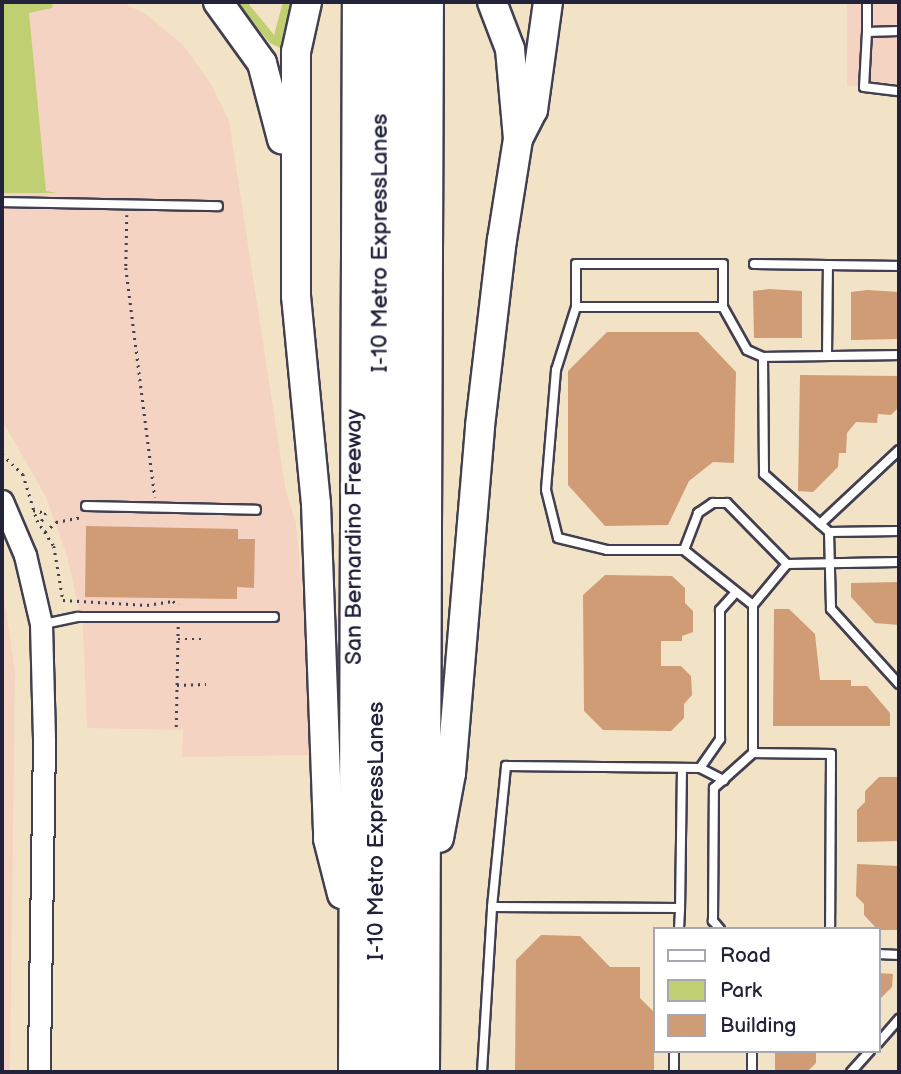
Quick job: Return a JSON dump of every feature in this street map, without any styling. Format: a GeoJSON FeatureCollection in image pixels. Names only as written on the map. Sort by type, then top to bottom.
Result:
{"type":"FeatureCollection","features":[{"type":"Feature","properties":{"kind":"highway"},"geometry":{"type":"LineString","coordinates":[[218,2],[247,36],[269,79],[280,125],[285,189],[294,230]]}},
{"type":"Feature","properties":{"kind":"highway"},"geometry":{"type":"LineString","coordinates":[[307,2],[296,52],[294,230],[301,365],[316,504],[328,839],[352,934]]}},
{"type":"Feature","properties":{"kind":"highway","name":"San Bernardino Freeway"},"geometry":{"type":"LineString","coordinates":[[353,1072],[357,2]]}},
{"type":"Feature","properties":{"kind":"highway","name":"I-10 Metro ExpressLanes"},"geometry":{"type":"LineString","coordinates":[[375,1072],[381,2]]}},
{"type":"Feature","properties":{"kind":"highway","name":"I-10 Metro ExpressLanes"},"geometry":{"type":"LineString","coordinates":[[401,1072],[406,2]]}},
{"type":"Feature","properties":{"kind":"highway"},"geometry":{"type":"LineString","coordinates":[[425,1072],[429,2]]}},
{"type":"Feature","properties":{"kind":"highway"},"geometry":{"type":"LineString","coordinates":[[429,99],[445,2]]}},
{"type":"Feature","properties":{"kind":"highway"},"geometry":{"type":"LineString","coordinates":[[426,903],[451,773],[486,368],[518,139],[510,49],[492,2]]}},
{"type":"Feature","properties":{"kind":"highway"},"geometry":{"type":"LineString","coordinates":[[518,139],[533,110],[548,2]]}},
{"type":"Feature","properties":{"kind":"main road"},"geometry":{"type":"LineString","coordinates":[[2,501],[25,555],[41,624],[39,1072]]}},
{"type":"Feature","properties":{"kind":"lane"},"geometry":{"type":"LineString","coordinates":[[867,2],[864,87],[899,91]]}},
{"type":"Feature","properties":{"kind":"lane"},"geometry":{"type":"LineString","coordinates":[[867,32],[899,31]]}},
{"type":"Feature","properties":{"kind":"lane"},"geometry":{"type":"LineString","coordinates":[[2,202],[218,206]]}},
{"type":"Feature","properties":{"kind":"lane"},"geometry":{"type":"LineString","coordinates":[[753,605],[684,550],[607,550],[558,538],[546,490],[556,370],[576,307],[576,264],[723,264],[723,307],[747,350],[763,357],[899,355]]}},
{"type":"Feature","properties":{"kind":"lane"},"geometry":{"type":"LineString","coordinates":[[754,264],[899,266]]}},
{"type":"Feature","properties":{"kind":"lane"},"geometry":{"type":"LineString","coordinates":[[827,356],[828,265]]}},
{"type":"Feature","properties":{"kind":"lane"},"geometry":{"type":"LineString","coordinates":[[576,307],[723,307]]}},
{"type":"Feature","properties":{"kind":"lane"},"geometry":{"type":"LineString","coordinates":[[763,357],[764,474],[829,532],[833,563],[831,609],[899,684]]}},
{"type":"Feature","properties":{"kind":"lane"},"geometry":{"type":"LineString","coordinates":[[820,524],[899,450]]}},
{"type":"Feature","properties":{"kind":"lane"},"geometry":{"type":"LineString","coordinates":[[684,550],[698,513],[713,503],[727,503],[787,564],[899,562]]}},
{"type":"Feature","properties":{"kind":"lane"},"geometry":{"type":"LineString","coordinates":[[86,506],[256,510]]}},
{"type":"Feature","properties":{"kind":"lane"},"geometry":{"type":"LineString","coordinates":[[829,532],[899,531]]}},
{"type":"Feature","properties":{"kind":"lane"},"geometry":{"type":"LineString","coordinates":[[753,753],[753,605],[787,564]]}},
{"type":"Feature","properties":{"kind":"lane"},"geometry":{"type":"LineString","coordinates":[[700,768],[720,739],[720,610],[736,592]]}},
{"type":"Feature","properties":{"kind":"lane"},"geometry":{"type":"LineString","coordinates":[[41,624],[78,617],[274,617]]}},
{"type":"Feature","properties":{"kind":"lane"},"geometry":{"type":"LineString","coordinates":[[718,927],[713,921],[714,788],[753,753],[831,754],[830,927]]}},
{"type":"Feature","properties":{"kind":"lane"},"geometry":{"type":"LineString","coordinates":[[482,1072],[492,907],[506,766],[700,768],[724,780]]}},
{"type":"Feature","properties":{"kind":"lane"},"geometry":{"type":"LineString","coordinates":[[679,927],[682,768]]}},
{"type":"Feature","properties":{"kind":"lane"},"geometry":{"type":"LineString","coordinates":[[492,907],[680,908]]}},
{"type":"Feature","properties":{"kind":"lane"},"geometry":{"type":"LineString","coordinates":[[880,954],[899,955]]}},
{"type":"Feature","properties":{"kind":"lane"},"geometry":{"type":"LineString","coordinates":[[880,1041],[899,1019]]}},
{"type":"Feature","properties":{"kind":"lane"},"geometry":{"type":"LineString","coordinates":[[674,1053],[674,1072]]}},
{"type":"Feature","properties":{"kind":"lane"},"geometry":{"type":"LineString","coordinates":[[752,1053],[752,1072]]}},
{"type":"Feature","properties":{"kind":"lane"},"geometry":{"type":"LineString","coordinates":[[851,1072],[868,1053]]}},
{"type":"Feature","properties":{"kind":"path"},"geometry":{"type":"LineString","coordinates":[[127,204],[126,268],[156,508]]}},
{"type":"Feature","properties":{"kind":"path"},"geometry":{"type":"LineString","coordinates":[[2,454],[23,474],[33,510],[54,546],[63,600],[147,605],[173,601],[179,604],[176,727]]}},
{"type":"Feature","properties":{"kind":"path"},"geometry":{"type":"LineString","coordinates":[[33,510],[46,513],[40,525]]}},
{"type":"Feature","properties":{"kind":"path"},"geometry":{"type":"LineString","coordinates":[[178,639],[206,639]]}},
{"type":"Feature","properties":{"kind":"path"},"geometry":{"type":"LineString","coordinates":[[177,685],[206,684]]}},
{"type":"Feature","properties":{"kind":"shaded area"},"geometry":{"type":"Polygon","coordinates":[[[2,2],[122,2],[147,15],[183,45],[210,82],[229,121],[286,492],[296,523],[308,657],[310,755],[182,757],[183,730],[87,728],[83,628],[67,556],[46,497],[2,420],[2,2]]]}},
{"type":"Feature","properties":{"kind":"shaded area"},"geometry":{"type":"Polygon","coordinates":[[[847,2],[899,2],[899,86],[847,86],[847,2]]]}},
{"type":"Feature","properties":{"kind":"shaded area"},"geometry":{"type":"Polygon","coordinates":[[[2,583],[15,672],[10,1072],[2,1072],[2,583]]]}},
{"type":"Feature","properties":{"kind":"green space"},"geometry":{"type":"Polygon","coordinates":[[[2,2],[53,2],[52,8],[29,13],[46,191],[57,193],[2,193],[2,2]]]}},
{"type":"Feature","properties":{"kind":"green space"},"geometry":{"type":"Polygon","coordinates":[[[235,2],[247,2],[274,35],[283,2],[291,2],[280,48],[270,43],[235,2]]]}},
{"type":"Feature","properties":{"kind":"building"},"geometry":{"type":"Polygon","coordinates":[[[753,291],[802,291],[802,338],[754,338],[753,291]]]}},
{"type":"Feature","properties":{"kind":"building"},"geometry":{"type":"Polygon","coordinates":[[[851,292],[899,292],[899,339],[851,340],[851,292]]]}},
{"type":"Feature","properties":{"kind":"building"},"geometry":{"type":"Polygon","coordinates":[[[607,332],[698,332],[736,372],[734,463],[713,462],[689,481],[668,525],[605,526],[568,485],[568,371],[607,332]]]}},
{"type":"Feature","properties":{"kind":"building"},"geometry":{"type":"Polygon","coordinates":[[[800,375],[899,376],[899,407],[891,415],[878,414],[877,423],[856,422],[847,433],[846,453],[839,453],[838,467],[813,492],[798,491],[800,375]]]}},
{"type":"Feature","properties":{"kind":"building"},"geometry":{"type":"Polygon","coordinates":[[[86,526],[238,529],[238,539],[255,539],[254,588],[237,587],[237,599],[85,597],[86,526]]]}},
{"type":"Feature","properties":{"kind":"building"},"geometry":{"type":"Polygon","coordinates":[[[605,575],[672,576],[685,588],[685,603],[693,611],[693,632],[682,636],[682,641],[661,641],[661,666],[681,666],[691,676],[692,695],[684,704],[684,718],[671,731],[603,730],[584,711],[583,595],[605,575]]]}},
{"type":"Feature","properties":{"kind":"building"},"geometry":{"type":"Polygon","coordinates":[[[899,582],[899,625],[875,623],[851,597],[851,583],[899,582]]]}},
{"type":"Feature","properties":{"kind":"building"},"geometry":{"type":"Polygon","coordinates":[[[774,609],[789,609],[815,634],[820,680],[851,680],[851,686],[867,686],[890,713],[890,726],[773,726],[774,609]]]}},
{"type":"Feature","properties":{"kind":"building"},"geometry":{"type":"Polygon","coordinates":[[[879,777],[899,777],[899,841],[857,842],[857,810],[865,802],[865,791],[879,777]]]}},
{"type":"Feature","properties":{"kind":"building"},"geometry":{"type":"Polygon","coordinates":[[[857,864],[899,866],[899,930],[880,930],[880,927],[875,927],[864,915],[864,904],[856,896],[857,864]]]}},
{"type":"Feature","properties":{"kind":"building"},"geometry":{"type":"Polygon","coordinates":[[[541,935],[580,936],[610,967],[640,967],[640,998],[652,1010],[654,1072],[515,1072],[516,960],[541,935]]]}},
{"type":"Feature","properties":{"kind":"building"},"geometry":{"type":"Polygon","coordinates":[[[880,973],[893,974],[892,987],[880,999],[880,973]]]}},
{"type":"Feature","properties":{"kind":"building"},"geometry":{"type":"Polygon","coordinates":[[[775,1053],[816,1053],[816,1063],[807,1072],[775,1072],[775,1053]]]}}]}
